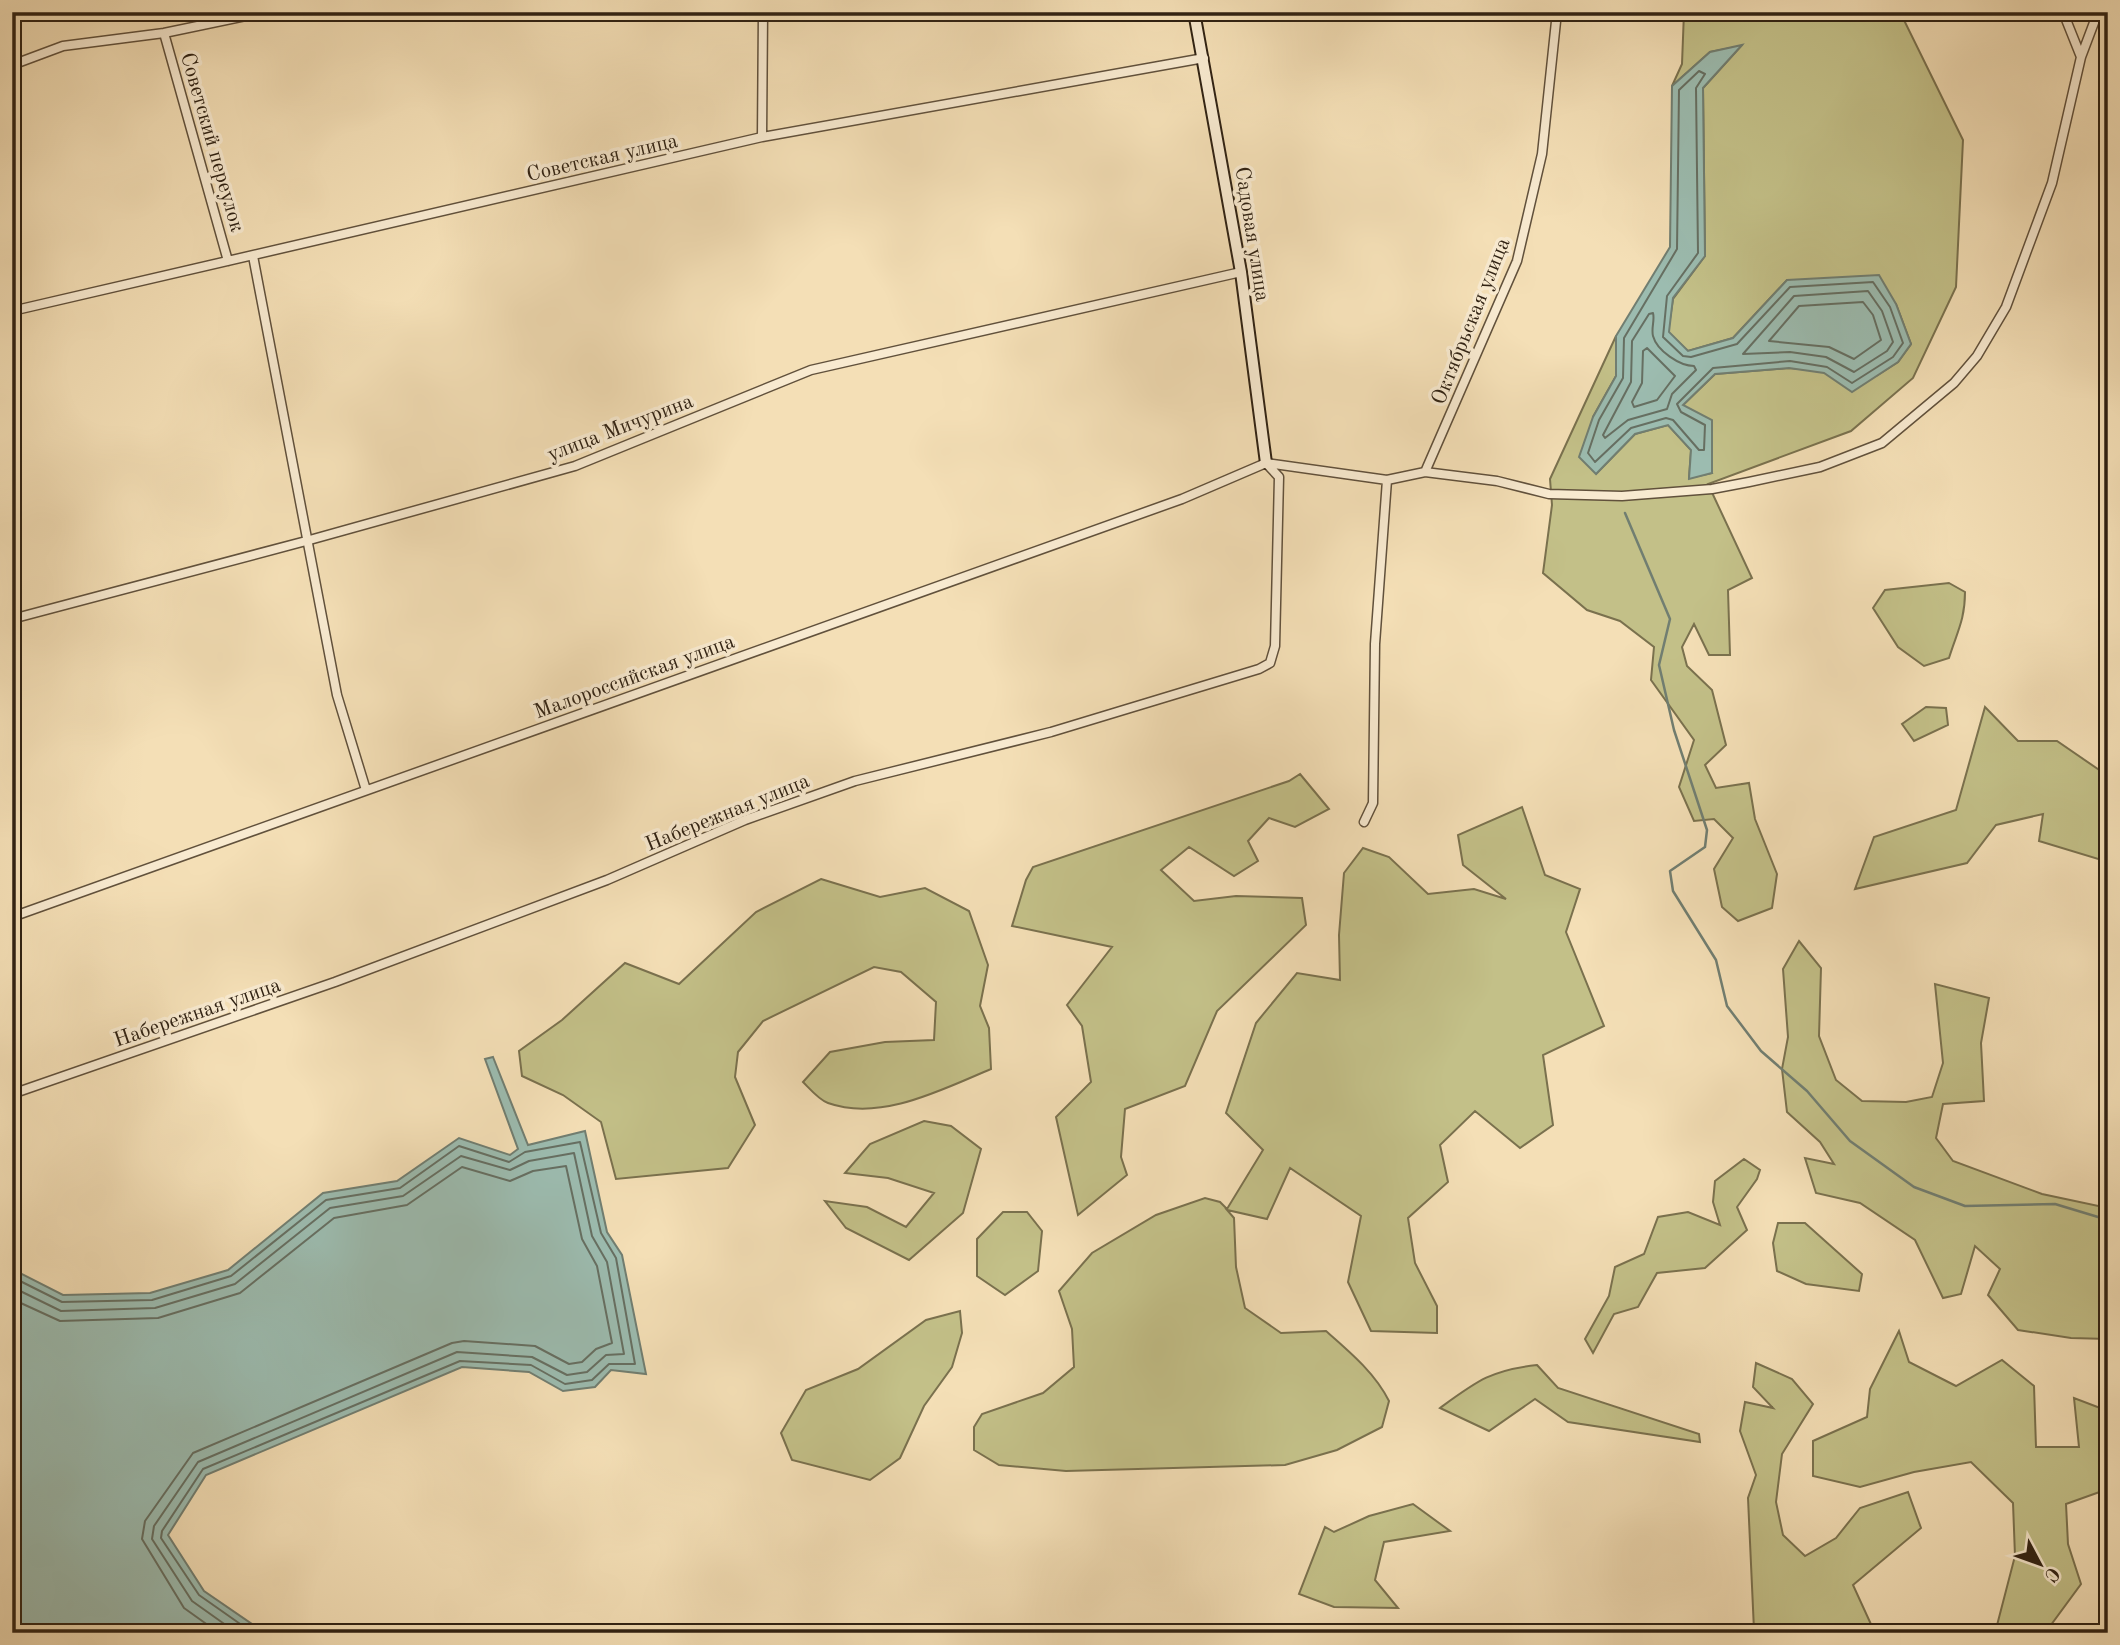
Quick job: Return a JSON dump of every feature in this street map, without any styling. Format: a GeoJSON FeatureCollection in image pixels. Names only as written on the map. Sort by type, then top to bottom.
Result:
{"type":"FeatureCollection","features":[{"type":"Feature","properties":{"kind":"street"},"geometry":{"type":"LineString","coordinates":[[12,65],[63,46],[164,33],[265,12]]}},
{"type":"Feature","properties":{"kind":"street"},"geometry":{"type":"LineString","coordinates":[[762,138],[763,12]]}},
{"type":"Feature","properties":{"kind":"street","name":"Садовая улица"},"geometry":{"type":"LineString","coordinates":[[1194,12],[1241,272],[1266,463]]}},
{"type":"Feature","properties":{"kind":"street","name":"Октябрьская улица"},"geometry":{"type":"LineString","coordinates":[[1425,472],[1517,261],[1542,154],[1557,12]]}},
{"type":"Feature","properties":{"kind":"street"},"geometry":{"type":"LineString","coordinates":[[2063,12],[2081,57]]}},
{"type":"Feature","properties":{"kind":"street"},"geometry":{"type":"LineString","coordinates":[[1266,463],[1387,480],[1425,472],[1497,481],[1549,494],[1622,496],[1712,489],[1749,482],[1820,467],[1882,443],[1954,383],[1977,356],[2006,307],[2052,183],[2081,57],[2098,12]]}},
{"type":"Feature","properties":{"kind":"street","name":"Советский переулок"},"geometry":{"type":"LineString","coordinates":[[164,33],[228,261]]}},
{"type":"Feature","properties":{"kind":"street","name":"Советская улица"},"geometry":{"type":"LineString","coordinates":[[12,311],[762,138],[1204,58]]}},
{"type":"Feature","properties":{"kind":"street"},"geometry":{"type":"LineString","coordinates":[[253,256],[337,695],[366,790]]}},
{"type":"Feature","properties":{"kind":"street","name":"улица Мичурина"},"geometry":{"type":"LineString","coordinates":[[12,618],[306,541],[575,466],[811,370],[1241,272]]}},
{"type":"Feature","properties":{"kind":"street","name":"Малороссийская улица"},"geometry":{"type":"LineString","coordinates":[[12,917],[1182,499],[1266,463]]}},
{"type":"Feature","properties":{"kind":"street","name":"Набережная улица"},"geometry":{"type":"LineString","coordinates":[[12,1094],[360,972],[607,880],[745,820],[855,781],[1051,732],[1259,670],[1270,663],[1275,646],[1279,531],[1279,477],[1266,463]]}},
{"type":"Feature","properties":{"kind":"street"},"geometry":{"type":"LineString","coordinates":[[1364,822],[1373,803],[1375,644],[1387,480]]}},
{"type":"Feature","properties":{"kind":"shaded area"},"geometry":{"type":"Polygon","coordinates":[[[1684,12],[1900,12],[1963,140],[1956,287],[1913,378],[1851,431],[1708,484],[1752,578],[1728,590],[1730,655],[1709,655],[1694,624],[1682,647],[1687,666],[1712,690],[1726,745],[1705,765],[1716,788],[1749,783],[1755,819],[1777,874],[1772,908],[1738,921],[1722,907],[1714,869],[1733,838],[1714,819],[1694,821],[1679,787],[1694,740],[1651,680],[1654,647],[1620,621],[1587,610],[1543,573],[1552,505],[1550,479],[1616,336],[1616,376],[1593,417],[1597,473],[1635,434],[1668,425],[1691,450],[1689,478],[1712,473],[1683,405],[1715,374],[1789,368],[1876,376],[1898,362],[1911,344],[1896,304],[1787,280],[1733,338],[1688,351],[1668,332],[1673,299],[1705,256],[1703,88],[1741,46],[1710,52],[1672,86],[1682,64],[1684,12]]]}},
{"type":"Feature","properties":{"kind":"shaded area"},"geometry":{"type":"Polygon","coordinates":[[[1949,583],[1965,592],[1960,626],[1949,658],[1924,666],[1898,647],[1873,608],[1885,590],[1949,583]]]}},
{"type":"Feature","properties":{"kind":"shaded area"},"geometry":{"type":"Polygon","coordinates":[[[1926,707],[1946,708],[1948,725],[1914,741],[1902,724],[1926,707]]]}},
{"type":"Feature","properties":{"kind":"shaded area"},"geometry":{"type":"Polygon","coordinates":[[[1985,707],[2018,741],[2057,741],[2108,776],[2108,862],[2039,841],[2043,814],[1996,825],[1967,863],[1855,889],[1874,837],[1956,810],[1985,707]]]}},
{"type":"Feature","properties":{"kind":"shaded area"},"geometry":{"type":"Polygon","coordinates":[[[1300,774],[1329,809],[1295,827],[1269,818],[1248,841],[1258,861],[1234,876],[1189,847],[1161,870],[1194,901],[1236,896],[1302,898],[1306,925],[1217,1011],[1185,1086],[1125,1109],[1121,1157],[1127,1175],[1078,1215],[1056,1117],[1091,1082],[1082,1026],[1067,1005],[1112,947],[1012,926],[1026,880],[1033,867],[1289,781],[1300,774]]]}},
{"type":"Feature","properties":{"kind":"shaded area"},"geometry":{"type":"Polygon","coordinates":[[[1522,807],[1545,875],[1580,889],[1566,932],[1604,1026],[1543,1055],[1553,1125],[1520,1148],[1475,1111],[1440,1145],[1448,1182],[1408,1218],[1415,1263],[1437,1306],[1437,1333],[1371,1331],[1348,1282],[1361,1216],[1290,1168],[1267,1219],[1227,1210],[1234,1218],[1236,1267],[1245,1308],[1281,1333],[1326,1331],[1361,1363],[1377,1381],[1389,1401],[1382,1427],[1337,1450],[1285,1465],[1066,1471],[999,1465],[974,1450],[974,1427],[982,1414],[1043,1393],[1074,1367],[1072,1329],[1059,1291],[1092,1253],[1156,1215],[1205,1198],[1220,1202],[1227,1209],[1263,1150],[1226,1113],[1256,1023],[1297,973],[1340,980],[1339,935],[1344,873],[1363,848],[1389,857],[1428,894],[1474,889],[1506,899],[1463,865],[1458,835],[1522,807]]]}},
{"type":"Feature","properties":{"kind":"shaded area"},"geometry":{"type":"Polygon","coordinates":[[[821,879],[880,897],[925,888],[969,911],[988,965],[980,1006],[989,1028],[991,1069],[932,1094],[890,1106],[848,1108],[828,1103],[818,1097],[803,1082],[830,1052],[885,1042],[934,1040],[936,1002],[901,972],[874,967],[763,1021],[738,1052],[735,1077],[755,1125],[728,1168],[616,1179],[601,1122],[563,1095],[522,1076],[519,1051],[562,1020],[625,963],[679,984],[756,912],[821,879]]]}},
{"type":"Feature","properties":{"kind":"shaded area"},"geometry":{"type":"Polygon","coordinates":[[[1799,941],[1821,968],[1819,1036],[1836,1080],[1862,1101],[1906,1102],[1932,1097],[1943,1063],[1935,984],[1989,998],[1981,1043],[1984,1101],[1943,1104],[1936,1138],[1953,1161],[2042,1194],[2108,1208],[2108,1339],[2071,1338],[2018,1330],[1988,1295],[2000,1269],[1975,1246],[1961,1294],[1943,1298],[1915,1240],[1860,1203],[1816,1193],[1805,1158],[1834,1164],[1820,1142],[1787,1112],[1782,1069],[1788,1037],[1783,969],[1799,941]]]}},
{"type":"Feature","properties":{"kind":"shaded area"},"geometry":{"type":"Polygon","coordinates":[[[924,1121],[951,1126],[981,1149],[963,1213],[909,1260],[846,1228],[825,1201],[867,1207],[906,1227],[934,1193],[888,1178],[845,1173],[870,1144],[924,1121]]]}},
{"type":"Feature","properties":{"kind":"shaded area"},"geometry":{"type":"Polygon","coordinates":[[[1744,1159],[1760,1170],[1757,1179],[1737,1207],[1747,1230],[1705,1268],[1657,1273],[1638,1307],[1614,1314],[1593,1353],[1585,1339],[1609,1296],[1615,1267],[1644,1254],[1658,1217],[1688,1212],[1720,1225],[1713,1202],[1715,1181],[1744,1159]]]}},
{"type":"Feature","properties":{"kind":"shaded area"},"geometry":{"type":"Polygon","coordinates":[[[1003,1212],[1027,1212],[1042,1231],[1038,1271],[1005,1295],[977,1276],[977,1239],[1003,1212]]]}},
{"type":"Feature","properties":{"kind":"shaded area"},"geometry":{"type":"Polygon","coordinates":[[[1778,1223],[1805,1223],[1862,1274],[1859,1291],[1806,1284],[1777,1271],[1773,1243],[1778,1223]]]}},
{"type":"Feature","properties":{"kind":"shaded area"},"geometry":{"type":"Polygon","coordinates":[[[960,1311],[962,1333],[952,1367],[924,1406],[900,1458],[870,1480],[792,1460],[781,1433],[806,1390],[858,1369],[926,1320],[960,1311]]]}},
{"type":"Feature","properties":{"kind":"shaded area"},"geometry":{"type":"Polygon","coordinates":[[[1899,1331],[1909,1362],[1956,1386],[2002,1360],[2034,1386],[2036,1447],[2079,1447],[2074,1398],[2108,1411],[2108,1489],[2066,1504],[2068,1544],[2081,1584],[2045,1633],[1995,1633],[2015,1556],[2013,1503],[1971,1462],[1914,1472],[1860,1487],[1813,1476],[1813,1441],[1867,1417],[1870,1389],[1899,1331]]]}},
{"type":"Feature","properties":{"kind":"shaded area"},"geometry":{"type":"Polygon","coordinates":[[[1756,1363],[1792,1379],[1813,1404],[1782,1454],[1776,1502],[1783,1535],[1805,1556],[1836,1538],[1860,1508],[1908,1492],[1921,1528],[1853,1585],[1875,1633],[1755,1633],[1748,1498],[1756,1475],[1740,1431],[1745,1402],[1773,1408],[1753,1387],[1756,1363]]]}},
{"type":"Feature","properties":{"kind":"shaded area"},"geometry":{"type":"Polygon","coordinates":[[[1537,1365],[1558,1388],[1699,1434],[1700,1442],[1568,1422],[1535,1399],[1489,1431],[1440,1408],[1485,1378],[1508,1370],[1537,1365]]]}},
{"type":"Feature","properties":{"kind":"shaded area"},"geometry":{"type":"Polygon","coordinates":[[[1413,1504],[1450,1531],[1384,1542],[1375,1580],[1398,1608],[1334,1607],[1299,1594],[1325,1527],[1334,1532],[1369,1516],[1413,1504]]]}},
{"type":"Feature","properties":{"kind":"water"},"geometry":{"type":"Polygon","coordinates":[[[1742,45],[1703,88],[1705,256],[1673,298],[1669,332],[1688,351],[1733,338],[1787,280],[1879,275],[1896,304],[1911,344],[1898,362],[1852,392],[1824,373],[1789,368],[1715,374],[1683,405],[1712,420],[1712,473],[1689,479],[1691,450],[1668,425],[1635,434],[1596,474],[1579,457],[1593,417],[1616,376],[1616,336],[1670,247],[1672,86],[1710,52],[1742,45]]]}},
{"type":"Feature","properties":{"kind":"water"},"geometry":{"type":"Polygon","coordinates":[[[493,1057],[528,1145],[585,1131],[607,1232],[622,1255],[646,1374],[611,1370],[595,1387],[563,1391],[529,1372],[462,1367],[206,1475],[168,1535],[204,1591],[265,1633],[12,1633],[12,1269],[63,1295],[150,1293],[228,1270],[323,1193],[397,1181],[459,1138],[510,1155],[518,1149],[485,1059],[493,1057]]]}},
{"type":"Feature","properties":{"kind":"waterway"},"geometry":{"type":"LineString","coordinates":[[1625,513],[1670,619],[1659,665],[1674,730],[1707,830],[1705,847],[1670,871],[1673,891],[1716,960],[1727,1006],[1761,1051],[1807,1091],[1850,1141],[1914,1187],[1965,1206],[2055,1204],[2108,1220]]}}]}
